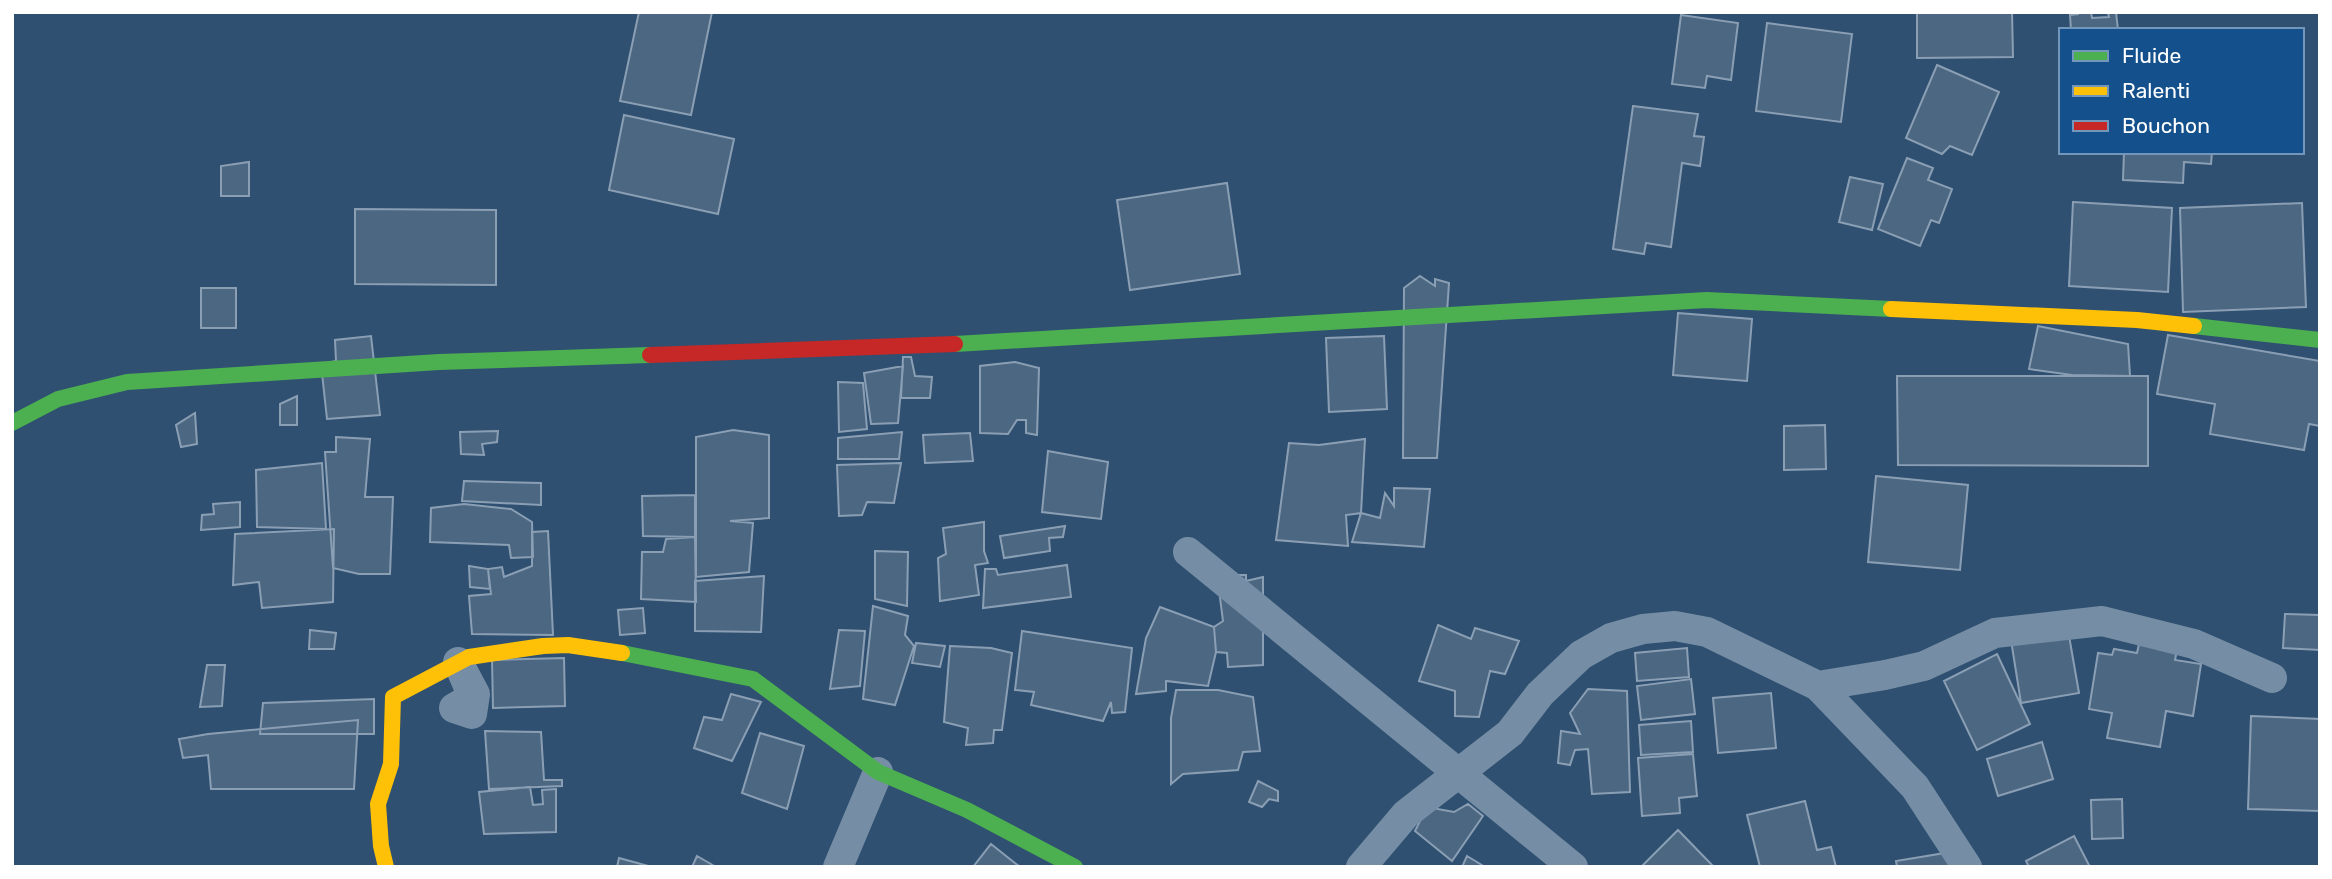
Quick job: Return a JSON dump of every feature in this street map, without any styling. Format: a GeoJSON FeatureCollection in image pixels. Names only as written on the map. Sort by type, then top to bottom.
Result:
{"type":"FeatureCollection","features":[{"type":"Feature","properties":{"kind":"street"},"geometry":{"type":"LineString","coordinates":[[12,423],[58,399],[127,382],[439,362],[953,344],[1707,300],[2137,320],[2320,340]]}},
{"type":"Feature","properties":{"kind":"street"},"geometry":{"type":"LineString","coordinates":[[1188,552],[1573,867]]}},
{"type":"Feature","properties":{"kind":"street"},"geometry":{"type":"LineString","coordinates":[[1818,686],[1924,666],[1995,633],[2102,621],[2194,644],[2272,678]]}},
{"type":"Feature","properties":{"kind":"street"},"geometry":{"type":"LineString","coordinates":[[1361,867],[1406,814],[1510,733],[1540,694],[1581,655],[1611,638],[1643,629],[1675,626],[1707,632],[1818,686],[1915,787],[1967,867]]}},
{"type":"Feature","properties":{"kind":"street"},"geometry":{"type":"LineString","coordinates":[[386,867],[381,846],[378,804],[391,764],[393,698],[469,657],[568,645],[609,650],[753,680],[878,772],[967,810],[1075,867]]}},
{"type":"Feature","properties":{"kind":"street"},"geometry":{"type":"LineString","coordinates":[[838,867],[878,772]]}},
{"type":"Feature","properties":{"kind":"building"},"geometry":{"type":"Polygon","coordinates":[[[639,12],[712,12],[691,115],[620,101],[639,12]]]}},
{"type":"Feature","properties":{"kind":"building"},"geometry":{"type":"Polygon","coordinates":[[[1917,12],[2012,12],[2013,57],[1917,58],[1917,12]]]}},
{"type":"Feature","properties":{"kind":"building"},"geometry":{"type":"Polygon","coordinates":[[[2091,12],[2092,18],[2109,17],[2108,13],[2116,12],[2118,28],[2071,28],[2070,15],[2091,12]]]}},
{"type":"Feature","properties":{"kind":"building"},"geometry":{"type":"Polygon","coordinates":[[[1681,15],[1738,23],[1731,80],[1707,76],[1705,88],[1672,84],[1681,15]]]}},
{"type":"Feature","properties":{"kind":"building"},"geometry":{"type":"Polygon","coordinates":[[[1767,23],[1852,34],[1841,122],[1756,111],[1767,23]]]}},
{"type":"Feature","properties":{"kind":"building"},"geometry":{"type":"Polygon","coordinates":[[[1937,65],[1999,92],[1972,155],[1950,146],[1942,154],[1906,138],[1937,65]]]}},
{"type":"Feature","properties":{"kind":"building"},"geometry":{"type":"Polygon","coordinates":[[[1633,106],[1698,114],[1694,136],[1704,137],[1700,166],[1682,163],[1671,247],[1646,243],[1644,254],[1613,249],[1633,106]]]}},
{"type":"Feature","properties":{"kind":"building"},"geometry":{"type":"Polygon","coordinates":[[[624,115],[734,139],[718,214],[609,190],[624,115]]]}},
{"type":"Feature","properties":{"kind":"building"},"geometry":{"type":"Polygon","coordinates":[[[2124,154],[2212,154],[2211,164],[2184,162],[2183,183],[2123,180],[2124,154]]]}},
{"type":"Feature","properties":{"kind":"building"},"geometry":{"type":"Polygon","coordinates":[[[1907,158],[1933,168],[1928,180],[1952,189],[1939,223],[1931,220],[1920,246],[1878,229],[1907,158]]]}},
{"type":"Feature","properties":{"kind":"building"},"geometry":{"type":"Polygon","coordinates":[[[249,162],[249,196],[221,196],[221,166],[249,162]]]}},
{"type":"Feature","properties":{"kind":"building"},"geometry":{"type":"Polygon","coordinates":[[[1850,177],[1883,184],[1872,230],[1839,222],[1850,177]]]}},
{"type":"Feature","properties":{"kind":"building"},"geometry":{"type":"Polygon","coordinates":[[[1227,183],[1240,274],[1130,290],[1117,200],[1227,183]]]}},
{"type":"Feature","properties":{"kind":"building"},"geometry":{"type":"Polygon","coordinates":[[[2073,202],[2172,208],[2168,292],[2069,286],[2073,202]]]}},
{"type":"Feature","properties":{"kind":"building"},"geometry":{"type":"Polygon","coordinates":[[[2302,203],[2306,307],[2183,312],[2180,208],[2302,203]]]}},
{"type":"Feature","properties":{"kind":"building"},"geometry":{"type":"Polygon","coordinates":[[[355,209],[496,210],[496,285],[355,284],[355,209]]]}},
{"type":"Feature","properties":{"kind":"building"},"geometry":{"type":"Polygon","coordinates":[[[1420,276],[1435,286],[1435,279],[1449,283],[1437,458],[1403,458],[1404,288],[1420,276]]]}},
{"type":"Feature","properties":{"kind":"building"},"geometry":{"type":"Polygon","coordinates":[[[201,288],[236,288],[236,328],[201,328],[201,288]]]}},
{"type":"Feature","properties":{"kind":"building"},"geometry":{"type":"Polygon","coordinates":[[[1678,313],[1752,319],[1747,381],[1673,375],[1678,313]]]}},
{"type":"Feature","properties":{"kind":"building"},"geometry":{"type":"Polygon","coordinates":[[[2038,326],[2128,344],[2130,376],[2072,375],[2029,369],[2038,326]]]}},
{"type":"Feature","properties":{"kind":"building"},"geometry":{"type":"Polygon","coordinates":[[[2168,335],[2320,361],[2320,426],[2309,424],[2304,450],[2210,434],[2215,404],[2157,394],[2168,335]]]}},
{"type":"Feature","properties":{"kind":"building"},"geometry":{"type":"Polygon","coordinates":[[[371,336],[380,415],[327,419],[321,364],[336,361],[335,340],[371,336]]]}},
{"type":"Feature","properties":{"kind":"building"},"geometry":{"type":"Polygon","coordinates":[[[1384,336],[1387,409],[1329,412],[1326,338],[1384,336]]]}},
{"type":"Feature","properties":{"kind":"building"},"geometry":{"type":"Polygon","coordinates":[[[903,357],[911,357],[915,376],[932,377],[930,398],[901,398],[903,357]]]}},
{"type":"Feature","properties":{"kind":"building"},"geometry":{"type":"Polygon","coordinates":[[[1015,362],[1039,368],[1037,435],[1026,433],[1026,420],[1017,420],[1008,434],[980,433],[980,366],[1015,362]]]}},
{"type":"Feature","properties":{"kind":"building"},"geometry":{"type":"Polygon","coordinates":[[[903,366],[898,423],[871,424],[864,373],[903,366]]]}},
{"type":"Feature","properties":{"kind":"building"},"geometry":{"type":"Polygon","coordinates":[[[1897,376],[2148,376],[2148,466],[1898,465],[1897,376]]]}},
{"type":"Feature","properties":{"kind":"building"},"geometry":{"type":"Polygon","coordinates":[[[838,382],[863,383],[867,429],[839,432],[838,382]]]}},
{"type":"Feature","properties":{"kind":"building"},"geometry":{"type":"Polygon","coordinates":[[[297,396],[297,425],[280,425],[280,404],[297,396]]]}},
{"type":"Feature","properties":{"kind":"building"},"geometry":{"type":"Polygon","coordinates":[[[195,413],[197,444],[181,447],[176,425],[195,413]]]}},
{"type":"Feature","properties":{"kind":"building"},"geometry":{"type":"Polygon","coordinates":[[[1825,425],[1826,469],[1784,470],[1784,426],[1825,425]]]}},
{"type":"Feature","properties":{"kind":"building"},"geometry":{"type":"Polygon","coordinates":[[[733,430],[769,435],[769,518],[730,521],[753,523],[749,572],[696,577],[696,437],[733,430]]]}},
{"type":"Feature","properties":{"kind":"building"},"geometry":{"type":"Polygon","coordinates":[[[498,431],[497,442],[482,444],[484,455],[461,454],[460,432],[498,431]]]}},
{"type":"Feature","properties":{"kind":"building"},"geometry":{"type":"Polygon","coordinates":[[[902,432],[899,459],[838,459],[838,438],[902,432]]]}},
{"type":"Feature","properties":{"kind":"building"},"geometry":{"type":"Polygon","coordinates":[[[970,433],[973,461],[925,463],[923,435],[970,433]]]}},
{"type":"Feature","properties":{"kind":"building"},"geometry":{"type":"Polygon","coordinates":[[[336,437],[370,439],[365,497],[393,497],[390,574],[359,574],[333,568],[325,452],[336,452],[336,437]]]}},
{"type":"Feature","properties":{"kind":"building"},"geometry":{"type":"Polygon","coordinates":[[[1365,439],[1361,513],[1346,515],[1348,546],[1276,540],[1289,443],[1319,445],[1365,439]]]}},
{"type":"Feature","properties":{"kind":"building"},"geometry":{"type":"Polygon","coordinates":[[[1048,451],[1108,462],[1101,519],[1042,512],[1048,451]]]}},
{"type":"Feature","properties":{"kind":"building"},"geometry":{"type":"Polygon","coordinates":[[[322,463],[326,529],[257,527],[256,470],[322,463]]]}},
{"type":"Feature","properties":{"kind":"building"},"geometry":{"type":"Polygon","coordinates":[[[901,463],[894,503],[867,502],[862,515],[839,516],[837,465],[901,463]]]}},
{"type":"Feature","properties":{"kind":"building"},"geometry":{"type":"Polygon","coordinates":[[[1876,476],[1968,485],[1960,570],[1868,562],[1876,476]]]}},
{"type":"Feature","properties":{"kind":"building"},"geometry":{"type":"Polygon","coordinates":[[[464,481],[541,483],[541,505],[462,501],[464,481]]]}},
{"type":"Feature","properties":{"kind":"building"},"geometry":{"type":"Polygon","coordinates":[[[1394,488],[1430,489],[1424,547],[1352,542],[1361,513],[1380,518],[1385,493],[1394,506],[1394,488]]]}},
{"type":"Feature","properties":{"kind":"building"},"geometry":{"type":"Polygon","coordinates":[[[695,495],[695,537],[643,536],[642,496],[695,495]]]}},
{"type":"Feature","properties":{"kind":"building"},"geometry":{"type":"Polygon","coordinates":[[[240,502],[240,527],[201,530],[202,515],[214,514],[213,504],[240,502]]]}},
{"type":"Feature","properties":{"kind":"building"},"geometry":{"type":"Polygon","coordinates":[[[464,504],[511,509],[532,522],[533,557],[511,558],[509,545],[430,542],[431,508],[464,504]]]}},
{"type":"Feature","properties":{"kind":"building"},"geometry":{"type":"Polygon","coordinates":[[[984,522],[984,551],[988,563],[975,565],[979,595],[940,601],[938,558],[946,554],[943,528],[984,522]]]}},
{"type":"Feature","properties":{"kind":"building"},"geometry":{"type":"Polygon","coordinates":[[[1065,526],[1063,537],[1049,538],[1050,551],[1004,558],[1000,536],[1065,526]]]}},
{"type":"Feature","properties":{"kind":"building"},"geometry":{"type":"Polygon","coordinates":[[[334,529],[333,602],[262,608],[259,582],[233,585],[235,534],[334,529]]]}},
{"type":"Feature","properties":{"kind":"building"},"geometry":{"type":"Polygon","coordinates":[[[548,531],[553,635],[472,634],[469,596],[491,594],[488,569],[502,567],[504,577],[532,566],[532,532],[548,531]]]}},
{"type":"Feature","properties":{"kind":"building"},"geometry":{"type":"Polygon","coordinates":[[[695,537],[696,602],[641,599],[642,552],[663,552],[666,539],[695,537]]]}},
{"type":"Feature","properties":{"kind":"building"},"geometry":{"type":"Polygon","coordinates":[[[875,551],[908,552],[907,606],[875,599],[875,551]]]}},
{"type":"Feature","properties":{"kind":"building"},"geometry":{"type":"Polygon","coordinates":[[[1067,565],[1071,597],[983,608],[985,569],[996,569],[998,575],[1067,565]]]}},
{"type":"Feature","properties":{"kind":"building"},"geometry":{"type":"Polygon","coordinates":[[[469,566],[488,569],[490,589],[470,587],[469,566]]]}},
{"type":"Feature","properties":{"kind":"building"},"geometry":{"type":"Polygon","coordinates":[[[1225,575],[1246,575],[1246,581],[1263,577],[1263,665],[1228,667],[1227,653],[1216,652],[1214,627],[1223,621],[1219,590],[1225,575]]]}},
{"type":"Feature","properties":{"kind":"building"},"geometry":{"type":"Polygon","coordinates":[[[764,576],[761,632],[695,631],[695,581],[764,576]]]}},
{"type":"Feature","properties":{"kind":"building"},"geometry":{"type":"Polygon","coordinates":[[[873,606],[908,616],[905,635],[914,646],[895,705],[863,699],[873,606]]]}},
{"type":"Feature","properties":{"kind":"building"},"geometry":{"type":"Polygon","coordinates":[[[1160,607],[1214,627],[1216,652],[1208,686],[1166,681],[1166,691],[1136,694],[1146,638],[1160,607]]]}},
{"type":"Feature","properties":{"kind":"building"},"geometry":{"type":"Polygon","coordinates":[[[643,608],[645,633],[620,635],[618,610],[643,608]]]}},
{"type":"Feature","properties":{"kind":"building"},"geometry":{"type":"Polygon","coordinates":[[[2285,614],[2320,615],[2320,650],[2283,648],[2285,614]]]}},
{"type":"Feature","properties":{"kind":"building"},"geometry":{"type":"Polygon","coordinates":[[[1438,625],[1471,639],[1475,628],[1519,641],[1505,674],[1490,671],[1479,717],[1455,716],[1455,691],[1419,681],[1438,625]]]}},
{"type":"Feature","properties":{"kind":"building"},"geometry":{"type":"Polygon","coordinates":[[[310,630],[336,633],[334,649],[309,649],[310,630]]]}},
{"type":"Feature","properties":{"kind":"building"},"geometry":{"type":"Polygon","coordinates":[[[839,630],[865,631],[860,686],[830,689],[839,630]]]}},
{"type":"Feature","properties":{"kind":"building"},"geometry":{"type":"Polygon","coordinates":[[[2068,630],[2079,693],[2021,703],[2011,640],[2068,630]]]}},
{"type":"Feature","properties":{"kind":"building"},"geometry":{"type":"Polygon","coordinates":[[[1022,631],[1132,648],[1125,712],[1112,713],[1111,702],[1103,721],[1031,705],[1034,692],[1015,690],[1022,631]]]}},
{"type":"Feature","properties":{"kind":"building"},"geometry":{"type":"Polygon","coordinates":[[[916,643],[945,646],[940,667],[912,663],[916,643]]]}},
{"type":"Feature","properties":{"kind":"building"},"geometry":{"type":"Polygon","coordinates":[[[2139,644],[2177,650],[2175,660],[2201,664],[2193,716],[2166,711],[2160,747],[2107,738],[2112,713],[2089,709],[2098,653],[2112,655],[2114,649],[2137,653],[2139,644]]]}},
{"type":"Feature","properties":{"kind":"building"},"geometry":{"type":"Polygon","coordinates":[[[950,646],[991,648],[1012,653],[1002,730],[994,730],[993,743],[966,745],[968,728],[944,722],[950,646]]]}},
{"type":"Feature","properties":{"kind":"building"},"geometry":{"type":"Polygon","coordinates":[[[1687,648],[1689,677],[1637,681],[1635,653],[1687,648]]]}},
{"type":"Feature","properties":{"kind":"building"},"geometry":{"type":"Polygon","coordinates":[[[1997,654],[2030,724],[1977,750],[1944,681],[1997,654]]]}},
{"type":"Feature","properties":{"kind":"building"},"geometry":{"type":"Polygon","coordinates":[[[564,658],[565,706],[493,708],[492,660],[564,658]]]}},
{"type":"Feature","properties":{"kind":"building"},"geometry":{"type":"Polygon","coordinates":[[[207,665],[225,665],[222,706],[200,707],[207,665]]]}},
{"type":"Feature","properties":{"kind":"building"},"geometry":{"type":"Polygon","coordinates":[[[1691,679],[1695,714],[1641,720],[1637,686],[1691,679]]]}},
{"type":"Feature","properties":{"kind":"building"},"geometry":{"type":"Polygon","coordinates":[[[1588,689],[1627,691],[1630,792],[1592,794],[1588,749],[1575,750],[1570,765],[1558,763],[1561,731],[1580,734],[1570,713],[1588,689]]]}},
{"type":"Feature","properties":{"kind":"building"},"geometry":{"type":"Polygon","coordinates":[[[1176,690],[1218,690],[1253,697],[1260,751],[1243,752],[1238,770],[1183,774],[1171,784],[1171,718],[1176,690]]]}},
{"type":"Feature","properties":{"kind":"building"},"geometry":{"type":"Polygon","coordinates":[[[1771,693],[1776,748],[1718,753],[1713,698],[1771,693]]]}},
{"type":"Feature","properties":{"kind":"building"},"geometry":{"type":"Polygon","coordinates":[[[731,694],[761,702],[732,761],[694,748],[704,717],[722,720],[731,694]]]}},
{"type":"Feature","properties":{"kind":"building"},"geometry":{"type":"Polygon","coordinates":[[[374,699],[374,734],[260,734],[263,703],[374,699]]]}},
{"type":"Feature","properties":{"kind":"building"},"geometry":{"type":"Polygon","coordinates":[[[2251,716],[2320,719],[2320,811],[2248,809],[2251,716]]]}},
{"type":"Feature","properties":{"kind":"building"},"geometry":{"type":"Polygon","coordinates":[[[358,720],[354,789],[211,789],[208,755],[183,758],[179,739],[208,734],[358,720]]]}},
{"type":"Feature","properties":{"kind":"building"},"geometry":{"type":"Polygon","coordinates":[[[1691,721],[1693,752],[1641,755],[1639,725],[1691,721]]]}},
{"type":"Feature","properties":{"kind":"building"},"geometry":{"type":"Polygon","coordinates":[[[485,731],[541,732],[544,780],[562,780],[562,786],[489,789],[485,731]]]}},
{"type":"Feature","properties":{"kind":"building"},"geometry":{"type":"Polygon","coordinates":[[[760,733],[804,746],[787,809],[742,793],[760,733]]]}},
{"type":"Feature","properties":{"kind":"building"},"geometry":{"type":"Polygon","coordinates":[[[2042,742],[2053,779],[1998,796],[1987,759],[2042,742]]]}},
{"type":"Feature","properties":{"kind":"building"},"geometry":{"type":"Polygon","coordinates":[[[1693,754],[1697,796],[1679,798],[1680,813],[1642,816],[1638,758],[1693,754]]]}},
{"type":"Feature","properties":{"kind":"building"},"geometry":{"type":"Polygon","coordinates":[[[1258,781],[1278,791],[1278,801],[1269,799],[1262,807],[1249,802],[1258,781]]]}},
{"type":"Feature","properties":{"kind":"building"},"geometry":{"type":"Polygon","coordinates":[[[530,787],[533,805],[543,804],[542,790],[556,789],[556,832],[484,834],[479,792],[530,787]]]}},
{"type":"Feature","properties":{"kind":"building"},"geometry":{"type":"Polygon","coordinates":[[[2122,799],[2123,838],[2092,839],[2091,800],[2122,799]]]}},
{"type":"Feature","properties":{"kind":"building"},"geometry":{"type":"Polygon","coordinates":[[[1805,801],[1817,850],[1831,847],[1836,867],[1760,867],[1747,815],[1805,801]]]}},
{"type":"Feature","properties":{"kind":"building"},"geometry":{"type":"Polygon","coordinates":[[[1468,804],[1483,816],[1452,861],[1415,831],[1427,807],[1454,812],[1468,804]]]}},
{"type":"Feature","properties":{"kind":"building"},"geometry":{"type":"Polygon","coordinates":[[[1678,830],[1714,867],[1642,866],[1678,830]]]}},
{"type":"Feature","properties":{"kind":"building"},"geometry":{"type":"Polygon","coordinates":[[[2074,836],[2090,867],[2029,867],[2026,861],[2074,836]]]}},
{"type":"Feature","properties":{"kind":"building"},"geometry":{"type":"Polygon","coordinates":[[[991,844],[1020,867],[973,867],[991,844]]]}},
{"type":"Feature","properties":{"kind":"building"},"geometry":{"type":"Polygon","coordinates":[[[1951,852],[1953,867],[1897,867],[1896,861],[1951,852]]]}},
{"type":"Feature","properties":{"kind":"building"},"geometry":{"type":"Polygon","coordinates":[[[697,856],[716,867],[692,867],[697,856]]]}},
{"type":"Feature","properties":{"kind":"building"},"geometry":{"type":"Polygon","coordinates":[[[1467,856],[1485,867],[1462,867],[1467,856]]]}},
{"type":"Feature","properties":{"kind":"building"},"geometry":{"type":"Polygon","coordinates":[[[619,858],[652,867],[617,867],[619,858]]]}},
{"type":"Feature","properties":{"kind":"traffic: fast"},"geometry":{"type":"LineString","coordinates":[[955,344],[1707,300],[1891,309]]}},
{"type":"Feature","properties":{"kind":"traffic: fast"},"geometry":{"type":"LineString","coordinates":[[2194,326],[2320,340]]}},
{"type":"Feature","properties":{"kind":"traffic: fast"},"geometry":{"type":"LineString","coordinates":[[12,423],[58,399],[127,382],[439,362],[650,355]]}},
{"type":"Feature","properties":{"kind":"traffic: fast"},"geometry":{"type":"LineString","coordinates":[[622,653],[753,679],[878,772],[967,810],[1075,867]]}},
{"type":"Feature","properties":{"kind":"traffic: slow"},"geometry":{"type":"LineString","coordinates":[[1891,309],[2137,320],[2194,326]]}},
{"type":"Feature","properties":{"kind":"traffic: slow"},"geometry":{"type":"LineString","coordinates":[[386,867],[381,846],[378,804],[391,764],[393,697],[469,657],[568,645],[622,653]]}},
{"type":"Feature","properties":{"kind":"traffic: jam"},"geometry":{"type":"LineString","coordinates":[[650,355],[955,344]]}}]}
